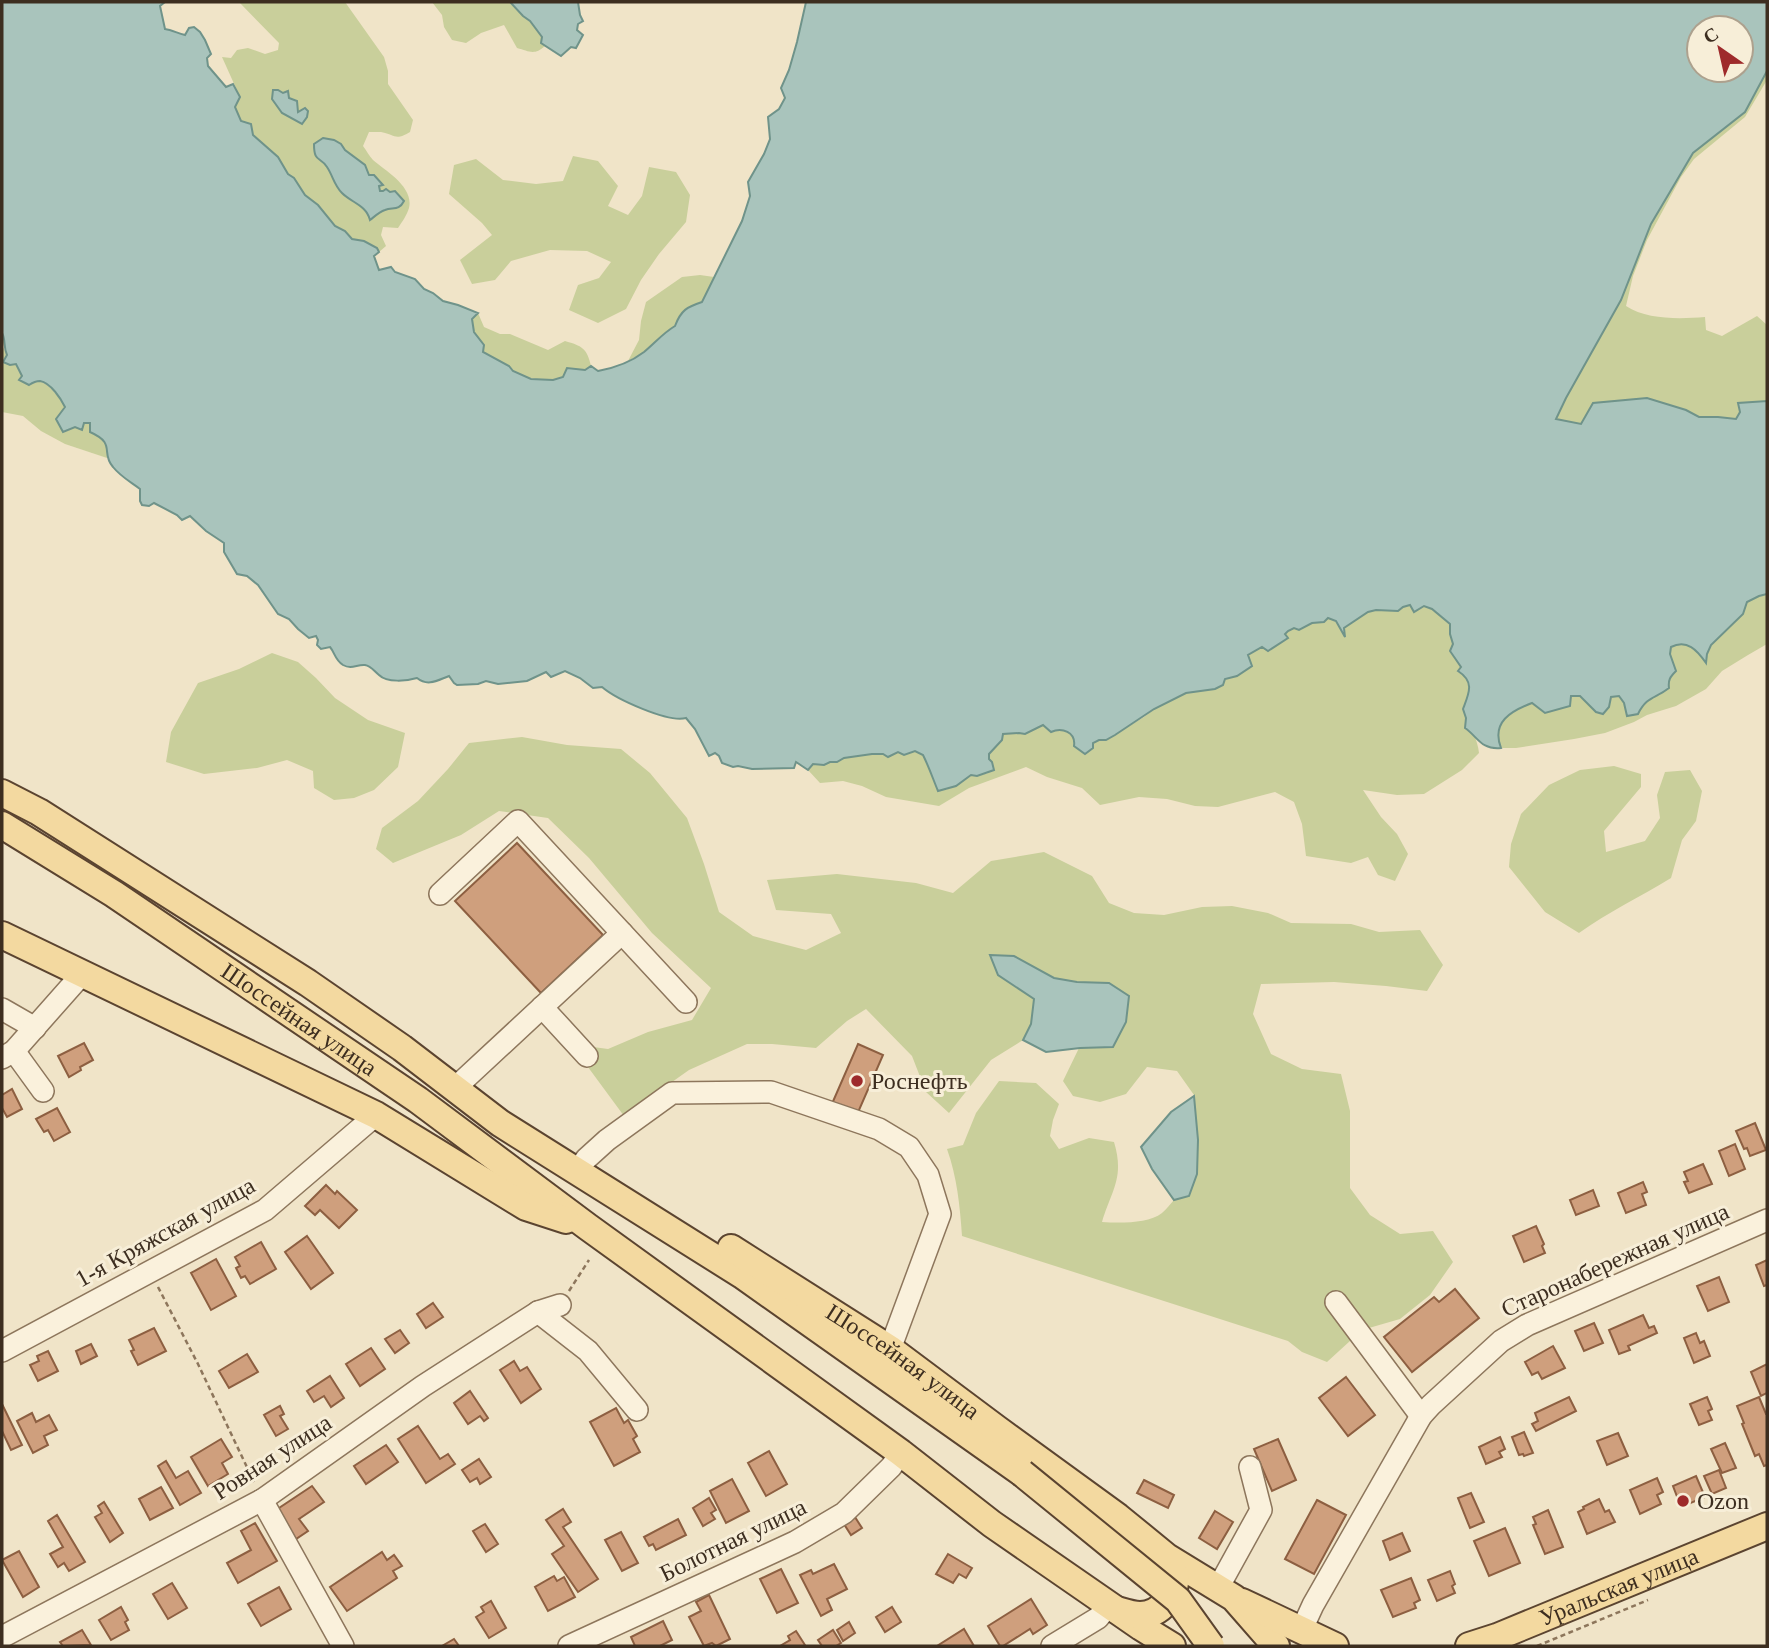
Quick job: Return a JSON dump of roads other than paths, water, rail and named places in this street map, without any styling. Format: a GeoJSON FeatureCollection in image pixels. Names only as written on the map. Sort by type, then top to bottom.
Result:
{"type":"FeatureCollection","features":[{"type":"Feature","properties":{"kind":"main road","name":"Шоссейная улица"},"geometry":{"type":"LineString","coordinates":[[2,793],[39,812],[308,983],[402,1048],[500,1123],[742,1275],[1022,1473],[1178,1600],[1212,1646]]}},
{"type":"Feature","properties":{"kind":"main road","name":"Шоссейная улица"},"geometry":{"type":"LineString","coordinates":[[2,825],[114,894],[418,1100],[588,1227],[901,1453],[992,1524],[1112,1607],[1149,1637],[1172,1646]]}},
{"type":"Feature","properties":{"kind":"main road","name":"Шоссейная улица"},"geometry":{"type":"LineString","coordinates":[[2,935],[376,1115],[526,1207],[588,1227]]}},
{"type":"Feature","properties":{"kind":"main road","name":"Шоссейная улица"},"geometry":{"type":"LineString","coordinates":[[500,1123],[547,1138],[586,1159],[890,1349],[1118,1517],[1167,1557],[1226,1593],[1276,1646]]}},
{"type":"Feature","properties":{"kind":"main road","name":"Уральская улица"},"geometry":{"type":"LineString","coordinates":[[1469,1646],[1510,1632],[1767,1526]]}},
{"type":"Feature","properties":{"kind":"main road"},"geometry":{"type":"LineString","coordinates":[[1112,1607],[1140,1615],[1156,1611],[1171,1597],[1175,1586],[1175,1577],[1167,1557]]}},
{"type":"Feature","properties":{"kind":"main road"},"geometry":{"type":"LineString","coordinates":[[1226,1593],[1335,1646]]}},
{"type":"Feature","properties":{"kind":"street"},"geometry":{"type":"LineString","coordinates":[[440,894],[518,821],[686,1002]]}},
{"type":"Feature","properties":{"kind":"street"},"geometry":{"type":"LineString","coordinates":[[455,1088],[622,933]]}},
{"type":"Feature","properties":{"kind":"street"},"geometry":{"type":"LineString","coordinates":[[43,1091],[8,1055],[83,973]]}},
{"type":"Feature","properties":{"kind":"street"},"geometry":{"type":"LineString","coordinates":[[542,1007],[587,1056]]}},
{"type":"Feature","properties":{"kind":"street"},"geometry":{"type":"LineString","coordinates":[[2,1009],[35,1028]]}},
{"type":"Feature","properties":{"kind":"street"},"geometry":{"type":"LineString","coordinates":[[586,1159],[607,1140],[672,1093],[771,1092],[879,1129],[909,1147],[928,1175],[940,1214],[890,1349]]}},
{"type":"Feature","properties":{"kind":"street","name":"1-я Кряжская улица"},"geometry":{"type":"LineString","coordinates":[[2,1351],[265,1210],[376,1115]]}},
{"type":"Feature","properties":{"kind":"street","name":"Старонабережная улица"},"geometry":{"type":"LineString","coordinates":[[1302,1629],[1313,1605],[1421,1416],[1491,1350],[1514,1332],[1767,1220]]}},
{"type":"Feature","properties":{"kind":"street"},"geometry":{"type":"LineString","coordinates":[[1336,1302],[1421,1416]]}},
{"type":"Feature","properties":{"kind":"street","name":"Ровная улица"},"geometry":{"type":"LineString","coordinates":[[2,1637],[262,1500],[422,1386],[538,1312],[559,1305]]}},
{"type":"Feature","properties":{"kind":"street"},"geometry":{"type":"LineString","coordinates":[[538,1312],[588,1351],[637,1410]]}},
{"type":"Feature","properties":{"kind":"street","name":"Болотная улица"},"geometry":{"type":"LineString","coordinates":[[569,1646],[795,1542],[844,1513],[901,1453]]}},
{"type":"Feature","properties":{"kind":"street"},"geometry":{"type":"LineString","coordinates":[[1226,1593],[1261,1510],[1250,1467]]}},
{"type":"Feature","properties":{"kind":"street"},"geometry":{"type":"LineString","coordinates":[[262,1500],[343,1646]]}},
{"type":"Feature","properties":{"kind":"street"},"geometry":{"type":"LineString","coordinates":[[1052,1646],[1112,1607]]}},
{"type":"Feature","properties":{"kind":"water"},"geometry":{"type":"Polygon","coordinates":[[[2,2],[165,2],[160,6],[165,29],[185,35],[189,28],[194,27],[200,32],[211,54],[207,58],[208,66],[226,87],[233,84],[240,97],[235,107],[241,121],[251,124],[253,135],[278,157],[305,195],[318,205],[335,226],[345,231],[352,239],[364,241],[377,248],[379,252],[374,256],[379,270],[391,267],[395,272],[415,279],[424,289],[443,301],[478,313],[472,319],[474,332],[484,345],[483,352],[531,379],[553,380],[563,377],[567,368],[585,370],[591,366],[598,371],[634,359],[675,326],[685,310],[702,302],[742,221],[750,196],[748,182],[770,139],[768,117],[779,109],[785,98],[781,88],[789,70],[806,2],[1767,2],[1767,71],[1745,112],[1693,153],[1651,224],[1621,300],[1556,419],[1581,424],[1593,403],[1647,398],[1686,410],[1699,417],[1736,419],[1740,412],[1738,403],[1767,401],[1767,594],[1747,602],[1743,614],[1711,645],[1706,663],[1687,645],[1671,647],[1670,654],[1676,671],[1670,679],[1669,688],[1648,701],[1638,714],[1627,716],[1619,696],[1611,697],[1609,707],[1603,714],[1596,712],[1580,696],[1571,696],[1570,706],[1545,713],[1532,703],[1510,714],[1501,724],[1501,748],[1484,745],[1465,728],[1463,709],[1469,693],[1469,684],[1458,671],[1461,667],[1450,651],[1453,644],[1450,624],[1432,609],[1424,606],[1414,612],[1410,605],[1398,611],[1368,612],[1344,628],[1345,637],[1336,621],[1328,618],[1324,622],[1312,623],[1299,630],[1294,628],[1285,634],[1288,638],[1268,651],[1262,647],[1248,655],[1252,666],[1237,676],[1225,679],[1223,685],[1215,689],[1186,693],[1154,709],[1115,735],[1093,743],[1093,748],[1085,754],[1074,746],[1071,734],[1060,730],[1051,732],[1043,725],[1025,734],[1003,734],[1002,740],[989,754],[994,770],[977,776],[971,775],[956,786],[938,791],[923,755],[915,751],[904,755],[898,752],[888,757],[872,754],[844,758],[824,765],[813,764],[808,770],[796,762],[794,768],[733,767],[722,763],[715,753],[709,756],[686,718],[667,717],[642,709],[602,687],[593,688],[565,671],[551,677],[546,672],[527,681],[498,684],[486,681],[457,685],[449,676],[429,682],[417,678],[383,678],[367,666],[343,665],[330,647],[321,649],[317,645],[316,636],[309,638],[289,619],[278,614],[258,585],[247,576],[237,574],[224,552],[224,543],[190,516],[182,520],[154,503],[149,506],[142,505],[140,489],[123,477],[109,462],[106,444],[90,432],[90,423],[84,423],[82,430],[75,427],[63,432],[56,419],[65,407],[55,392],[40,381],[29,385],[19,380],[22,376],[16,364],[3,362],[7,355],[4,338],[2,2]]]}},
{"type":"Feature","properties":{"kind":"water"},"geometry":{"type":"Polygon","coordinates":[[[510,2],[578,2],[583,21],[578,24],[577,30],[583,35],[576,48],[571,47],[561,56],[541,43],[542,37],[530,21],[510,2]]]}},
{"type":"Feature","properties":{"kind":"water"},"geometry":{"type":"Polygon","coordinates":[[[273,90],[283,93],[288,91],[289,98],[297,101],[298,112],[305,108],[308,111],[302,124],[282,113],[272,99],[273,90]]]}},
{"type":"Feature","properties":{"kind":"water"},"geometry":{"type":"Polygon","coordinates":[[[323,138],[341,144],[365,165],[369,175],[374,175],[383,185],[379,186],[380,191],[395,191],[404,201],[402,204],[383,211],[370,220],[362,208],[339,190],[327,167],[316,157],[314,144],[323,138]]]}},
{"type":"Feature","properties":{"kind":"water"},"geometry":{"type":"Polygon","coordinates":[[[990,955],[1014,956],[1054,978],[1109,983],[1129,996],[1126,1022],[1113,1047],[1046,1052],[1023,1040],[1031,1024],[1034,999],[998,975],[990,955]]]}},
{"type":"Feature","properties":{"kind":"water"},"geometry":{"type":"Polygon","coordinates":[[[1194,1096],[1198,1140],[1197,1174],[1189,1196],[1174,1200],[1152,1169],[1141,1147],[1171,1112],[1194,1096]]]}},
{"type":"Feature","properties":{"kind":"place","name":"Роснефть"},"geometry":{"type":"Point","coordinates":[857,1081]}},
{"type":"Feature","properties":{"kind":"place","name":"Ozon"},"geometry":{"type":"Point","coordinates":[1683,1501]}}]}
